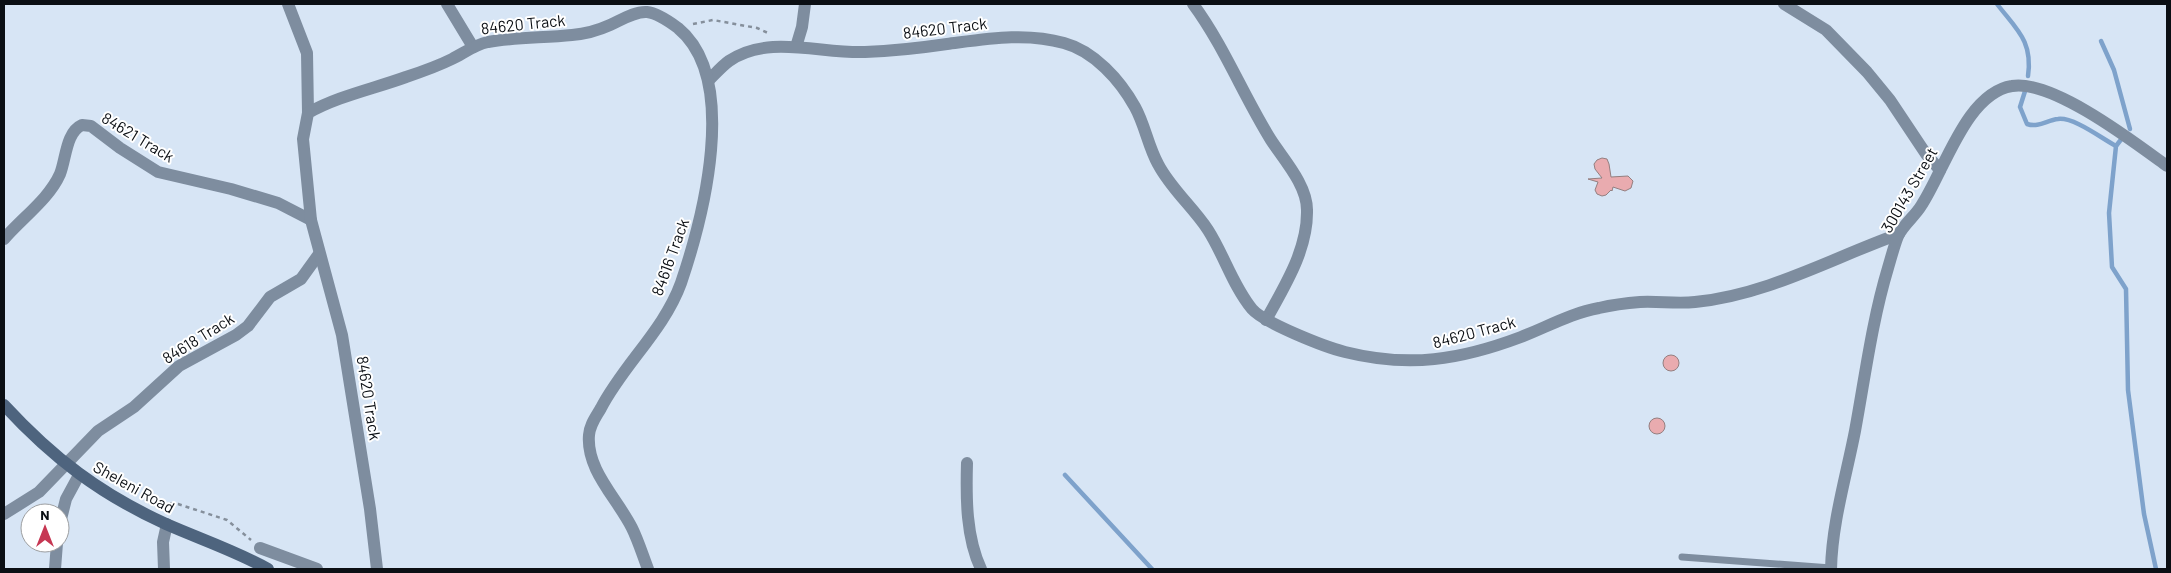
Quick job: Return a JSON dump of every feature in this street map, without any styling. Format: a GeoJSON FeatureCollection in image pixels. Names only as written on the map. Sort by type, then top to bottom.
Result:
{"type":"FeatureCollection","features":[{"type":"Feature","properties":{"kind":"street"},"geometry":{"type":"LineString","coordinates":[[288,4],[307,53],[308,112]]}},
{"type":"Feature","properties":{"kind":"street"},"geometry":{"type":"LineString","coordinates":[[447,4],[473,47]]}},
{"type":"Feature","properties":{"kind":"street"},"geometry":{"type":"LineString","coordinates":[[796,46],[802,28],[805,4]]}},
{"type":"Feature","properties":{"kind":"street"},"geometry":{"type":"LineString","coordinates":[[1193,4],[1209,27],[1271,140],[1295,174],[1307,207],[1303,245],[1282,291],[1266,320]]}},
{"type":"Feature","properties":{"kind":"street"},"geometry":{"type":"LineString","coordinates":[[1784,4],[1826,30],[1868,72],[1890,100],[1926,154],[1940,170]]}},
{"type":"Feature","properties":{"kind":"street","name":"84620 Track"},"geometry":{"type":"LineString","coordinates":[[376,569],[370,508],[348,364],[342,335],[310,220],[303,139],[308,112],[322,105],[406,78],[488,42],[576,35],[608,26],[632,15],[648,12],[670,21]]}},
{"type":"Feature","properties":{"kind":"street","name":"84616 Track"},"geometry":{"type":"LineString","coordinates":[[648,569],[632,529],[591,460],[589,447],[590,431],[608,393],[664,318],[680,286],[702,215],[712,143],[712,101],[709,80],[686,34],[670,21]]}},
{"type":"Feature","properties":{"kind":"street","name":"84620 Track"},"geometry":{"type":"LineString","coordinates":[[709,80],[728,62],[755,50],[796,46],[860,52],[911,49],[1016,37],[1067,43],[1102,64],[1135,108],[1155,160],[1166,180],[1207,228],[1234,282],[1253,310],[1266,320],[1320,344],[1345,352],[1380,359],[1412,362],[1438,360],[1464,355],[1522,337],[1556,321],[1597,308],[1639,302],[1696,302],[1745,292],[1823,266],[1899,234]]}},
{"type":"Feature","properties":{"kind":"street","name":"300143 Street"},"geometry":{"type":"LineString","coordinates":[[1831,569],[1840,499],[1880,296],[1899,234],[1922,205],[1974,112],[1989,95],[1998,90],[2019,85],[2040,88],[2114,127],[2167,166]]}},
{"type":"Feature","properties":{"kind":"street","name":"84621 Track"},"geometry":{"type":"LineString","coordinates":[[4,239],[53,186],[60,173],[73,133],[82,126],[91,126],[120,148],[158,172],[230,189],[278,203],[310,220]]}},
{"type":"Feature","properties":{"kind":"street","name":"84618 Track"},"geometry":{"type":"LineString","coordinates":[[4,514],[39,492],[98,430],[134,407],[179,366],[236,335],[248,326],[270,298],[301,279],[319,254]]}},
{"type":"Feature","properties":{"kind":"street","name":"Sheleni Road"},"geometry":{"type":"LineString","coordinates":[[4,405],[32,435],[66,464],[111,496],[167,524],[214,543],[268,569]]}},
{"type":"Feature","properties":{"kind":"street"},"geometry":{"type":"LineString","coordinates":[[967,463],[969,530],[974,555],[981,569]]}},
{"type":"Feature","properties":{"kind":"street"},"geometry":{"type":"LineString","coordinates":[[65,503],[79,475]]}},
{"type":"Feature","properties":{"kind":"street"},"geometry":{"type":"LineString","coordinates":[[164,569],[163,542],[167,524]]}},
{"type":"Feature","properties":{"kind":"street"},"geometry":{"type":"LineString","coordinates":[[260,548],[317,569]]}},
{"type":"Feature","properties":{"kind":"street"},"geometry":{"type":"LineString","coordinates":[[55,569],[56,553]]}},
{"type":"Feature","properties":{"kind":"lane"},"geometry":{"type":"LineString","coordinates":[[1682,557],[1831,569]]}},
{"type":"Feature","properties":{"kind":"path"},"geometry":{"type":"LineString","coordinates":[[670,21],[688,25],[713,20],[758,28],[773,36]]}},
{"type":"Feature","properties":{"kind":"path"},"geometry":{"type":"LineString","coordinates":[[152,502],[178,504],[227,520],[260,548]]}},
{"type":"Feature","properties":{"kind":"building"},"geometry":{"type":"Polygon","coordinates":[[[1602,158],[1607,159],[1611,177],[1628,176],[1633,181],[1631,188],[1625,191],[1613,187],[1612,191],[1606,195],[1597,194],[1595,190],[1598,182],[1588,179],[1602,178],[1595,169],[1594,164],[1602,158]]]}},
{"type":"Feature","properties":{"kind":"building"},"geometry":{"type":"Polygon","coordinates":[[[1671,355],[1679,363],[1671,371],[1663,363],[1671,355]]]}},
{"type":"Feature","properties":{"kind":"building"},"geometry":{"type":"Polygon","coordinates":[[[1657,418],[1665,426],[1657,434],[1649,426],[1657,418]]]}},
{"type":"Feature","properties":{"kind":"waterway"},"geometry":{"type":"LineString","coordinates":[[1997,4],[2017,29],[2026,45],[2029,64],[2028,76]]}},
{"type":"Feature","properties":{"kind":"waterway"},"geometry":{"type":"LineString","coordinates":[[2101,41],[2114,70],[2130,129]]}},
{"type":"Feature","properties":{"kind":"waterway"},"geometry":{"type":"LineString","coordinates":[[2026,88],[2020,107],[2027,124],[2035,125],[2064,119],[2072,121],[2116,146]]}},
{"type":"Feature","properties":{"kind":"waterway"},"geometry":{"type":"LineString","coordinates":[[2123,137],[2116,146],[2109,213],[2112,267],[2126,289],[2128,390],[2144,514],[2156,569]]}},
{"type":"Feature","properties":{"kind":"waterway"},"geometry":{"type":"LineString","coordinates":[[1065,475],[1152,569]]}}]}
